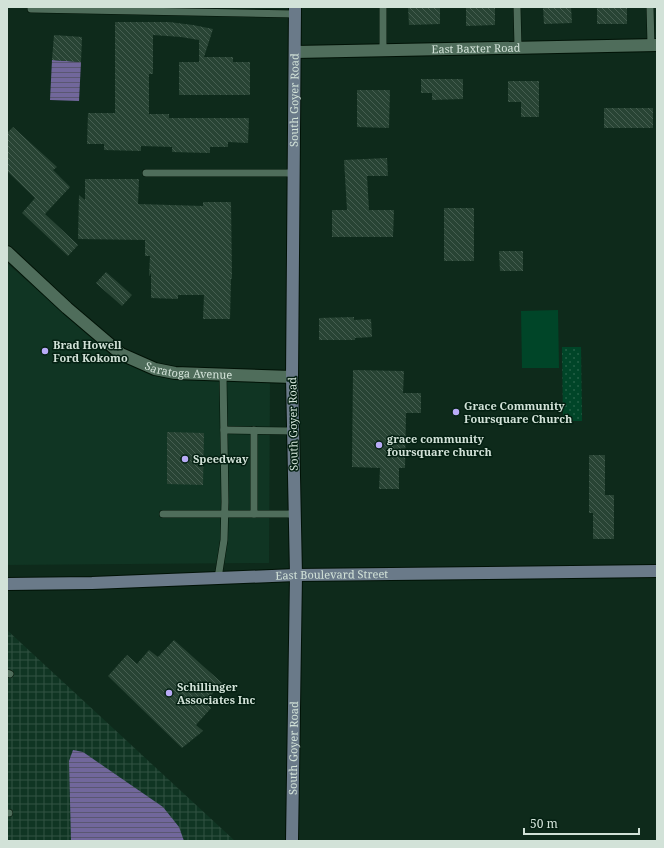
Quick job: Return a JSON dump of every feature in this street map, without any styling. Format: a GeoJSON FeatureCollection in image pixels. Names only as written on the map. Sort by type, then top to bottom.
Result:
{"type":"FeatureCollection","features":[{"type":"Feature","properties":{"kind":"street","name":"South Goyer Road"},"geometry":{"type":"LineString","coordinates":[[292,841],[296,574],[292,377],[295,11]]}},
{"type":"Feature","properties":{"kind":"street","name":"East Baxter Road"},"geometry":{"type":"LineString","coordinates":[[295,52],[654,45]]}},
{"type":"Feature","properties":{"kind":"street","name":"Saratoga Avenue"},"geometry":{"type":"LineString","coordinates":[[7,252],[67,308],[121,354],[155,369],[175,373],[292,377]]}},
{"type":"Feature","properties":{"kind":"street","name":"East Boulevard Street"},"geometry":{"type":"LineString","coordinates":[[7,584],[92,583],[296,574],[657,571]]}},
{"type":"Feature","properties":{"kind":"lane"},"geometry":{"type":"LineString","coordinates":[[31,7],[31,9],[295,11]]}},
{"type":"Feature","properties":{"kind":"lane"},"geometry":{"type":"LineString","coordinates":[[383,7],[383,50]]}},
{"type":"Feature","properties":{"kind":"lane"},"geometry":{"type":"LineString","coordinates":[[517,7],[518,47]]}},
{"type":"Feature","properties":{"kind":"lane"},"geometry":{"type":"LineString","coordinates":[[650,7],[654,45]]}},
{"type":"Feature","properties":{"kind":"lane"},"geometry":{"type":"LineString","coordinates":[[146,173],[294,173]]}},
{"type":"Feature","properties":{"kind":"lane"},"geometry":{"type":"LineString","coordinates":[[218,578],[224,540],[223,375]]}},
{"type":"Feature","properties":{"kind":"lane"},"geometry":{"type":"LineString","coordinates":[[224,430],[293,431]]}},
{"type":"Feature","properties":{"kind":"lane"},"geometry":{"type":"LineString","coordinates":[[254,430],[254,514]]}},
{"type":"Feature","properties":{"kind":"lane"},"geometry":{"type":"LineString","coordinates":[[163,514],[295,514]]}},
{"type":"Feature","properties":{"kind":"shaded area"},"geometry":{"type":"Polygon","coordinates":[[[52,60],[81,62],[79,101],[50,100],[52,60]]]}},
{"type":"Feature","properties":{"kind":"shaded area"},"geometry":{"type":"Polygon","coordinates":[[[7,263],[115,359],[160,376],[206,381],[270,382],[269,563],[7,565],[7,263]]]}},
{"type":"Feature","properties":{"kind":"shaded area"},"geometry":{"type":"Polygon","coordinates":[[[558,310],[559,368],[522,368],[521,311],[558,310]]]}},
{"type":"Feature","properties":{"kind":"shaded area"},"geometry":{"type":"Polygon","coordinates":[[[562,347],[581,347],[582,421],[563,421],[562,347]]]}},
{"type":"Feature","properties":{"kind":"shaded area"},"geometry":{"type":"Polygon","coordinates":[[[7,630],[235,841],[7,841],[7,630]]]}},
{"type":"Feature","properties":{"kind":"shaded area"},"geometry":{"type":"Polygon","coordinates":[[[73,750],[83,752],[163,807],[179,827],[184,841],[71,841],[69,761],[73,750]]]}},
{"type":"Feature","properties":{"kind":"building"},"geometry":{"type":"Polygon","coordinates":[[[408,7],[440,7],[440,24],[409,25],[408,7]]]}},
{"type":"Feature","properties":{"kind":"building"},"geometry":{"type":"Polygon","coordinates":[[[466,7],[495,7],[495,25],[466,26],[466,7]]]}},
{"type":"Feature","properties":{"kind":"building"},"geometry":{"type":"Polygon","coordinates":[[[543,7],[571,7],[572,23],[544,24],[543,7]]]}},
{"type":"Feature","properties":{"kind":"building"},"geometry":{"type":"Polygon","coordinates":[[[597,7],[627,7],[627,24],[597,24],[597,7]]]}},
{"type":"Feature","properties":{"kind":"building"},"geometry":{"type":"Polygon","coordinates":[[[115,22],[169,22],[213,29],[204,57],[233,57],[233,62],[250,62],[250,95],[179,95],[179,62],[199,62],[199,40],[153,35],[153,74],[149,74],[149,114],[169,114],[169,118],[249,118],[248,143],[228,142],[228,147],[210,147],[210,153],[172,152],[172,147],[141,146],[141,151],[104,150],[104,144],[87,144],[88,113],[115,113],[115,22]]]}},
{"type":"Feature","properties":{"kind":"building"},"geometry":{"type":"Polygon","coordinates":[[[54,35],[82,37],[81,62],[52,60],[54,35]]]}},
{"type":"Feature","properties":{"kind":"building"},"geometry":{"type":"Polygon","coordinates":[[[421,79],[463,79],[463,99],[432,100],[432,93],[421,93],[421,79]]]}},
{"type":"Feature","properties":{"kind":"building"},"geometry":{"type":"Polygon","coordinates":[[[508,81],[539,81],[539,117],[521,117],[521,102],[508,102],[508,81]]]}},
{"type":"Feature","properties":{"kind":"building"},"geometry":{"type":"Polygon","coordinates":[[[357,90],[390,90],[389,128],[357,127],[357,90]]]}},
{"type":"Feature","properties":{"kind":"building"},"geometry":{"type":"Polygon","coordinates":[[[604,108],[653,108],[653,128],[604,128],[604,108]]]}},
{"type":"Feature","properties":{"kind":"building"},"geometry":{"type":"Polygon","coordinates":[[[13,127],[57,167],[53,170],[70,187],[45,214],[78,245],[68,256],[22,213],[35,198],[7,171],[7,133],[13,127]]]}},
{"type":"Feature","properties":{"kind":"building"},"geometry":{"type":"Polygon","coordinates":[[[387,158],[388,176],[367,176],[369,210],[394,210],[393,237],[332,237],[332,210],[347,210],[344,160],[387,158]]]}},
{"type":"Feature","properties":{"kind":"building"},"geometry":{"type":"Polygon","coordinates":[[[85,179],[139,179],[138,204],[203,206],[203,202],[231,202],[232,279],[230,319],[203,319],[204,295],[178,295],[178,299],[151,298],[151,273],[149,276],[150,256],[145,256],[145,240],[78,239],[79,195],[85,200],[85,179]]]}},
{"type":"Feature","properties":{"kind":"building"},"geometry":{"type":"Polygon","coordinates":[[[444,208],[474,208],[474,261],[444,261],[444,208]]]}},
{"type":"Feature","properties":{"kind":"building"},"geometry":{"type":"Polygon","coordinates":[[[499,251],[523,251],[523,271],[500,271],[499,251]]]}},
{"type":"Feature","properties":{"kind":"building"},"geometry":{"type":"Polygon","coordinates":[[[106,272],[132,295],[122,306],[96,283],[106,272]]]}},
{"type":"Feature","properties":{"kind":"building"},"geometry":{"type":"Polygon","coordinates":[[[354,317],[354,320],[371,319],[372,337],[355,338],[355,340],[319,340],[319,318],[354,317]]]}},
{"type":"Feature","properties":{"kind":"building","name":"grace community foursquare church"},"geometry":{"type":"Polygon","coordinates":[[[353,370],[404,371],[403,393],[421,393],[421,413],[406,413],[405,468],[399,468],[399,489],[379,489],[380,468],[352,467],[353,370]]]}},
{"type":"Feature","properties":{"kind":"building","name":"Speedway"},"geometry":{"type":"Polygon","coordinates":[[[167,432],[204,433],[203,485],[167,484],[167,432]]]}},
{"type":"Feature","properties":{"kind":"building"},"geometry":{"type":"Polygon","coordinates":[[[589,455],[605,455],[605,495],[614,495],[614,539],[593,539],[593,513],[589,513],[589,455]]]}},
{"type":"Feature","properties":{"kind":"building","name":"Schillinger Associates Inc"},"geometry":{"type":"Polygon","coordinates":[[[174,640],[222,683],[205,702],[211,708],[196,725],[203,731],[182,748],[108,676],[127,655],[137,664],[149,650],[158,657],[174,640]]]}},
{"type":"Feature","properties":{"kind":"place","name":"Brad Howell Ford Kokomo"},"geometry":{"type":"Point","coordinates":[45,351]}},
{"type":"Feature","properties":{"kind":"place","name":"Grace Community Foursquare Church"},"geometry":{"type":"Point","coordinates":[456,412]}},
{"type":"Feature","properties":{"kind":"place","name":"grace community foursquare church"},"geometry":{"type":"Point","coordinates":[379,445]}},
{"type":"Feature","properties":{"kind":"place","name":"Speedway"},"geometry":{"type":"Point","coordinates":[185,459]}},
{"type":"Feature","properties":{"kind":"place","name":"Schillinger Associates Inc"},"geometry":{"type":"Point","coordinates":[169,693]}}]}
